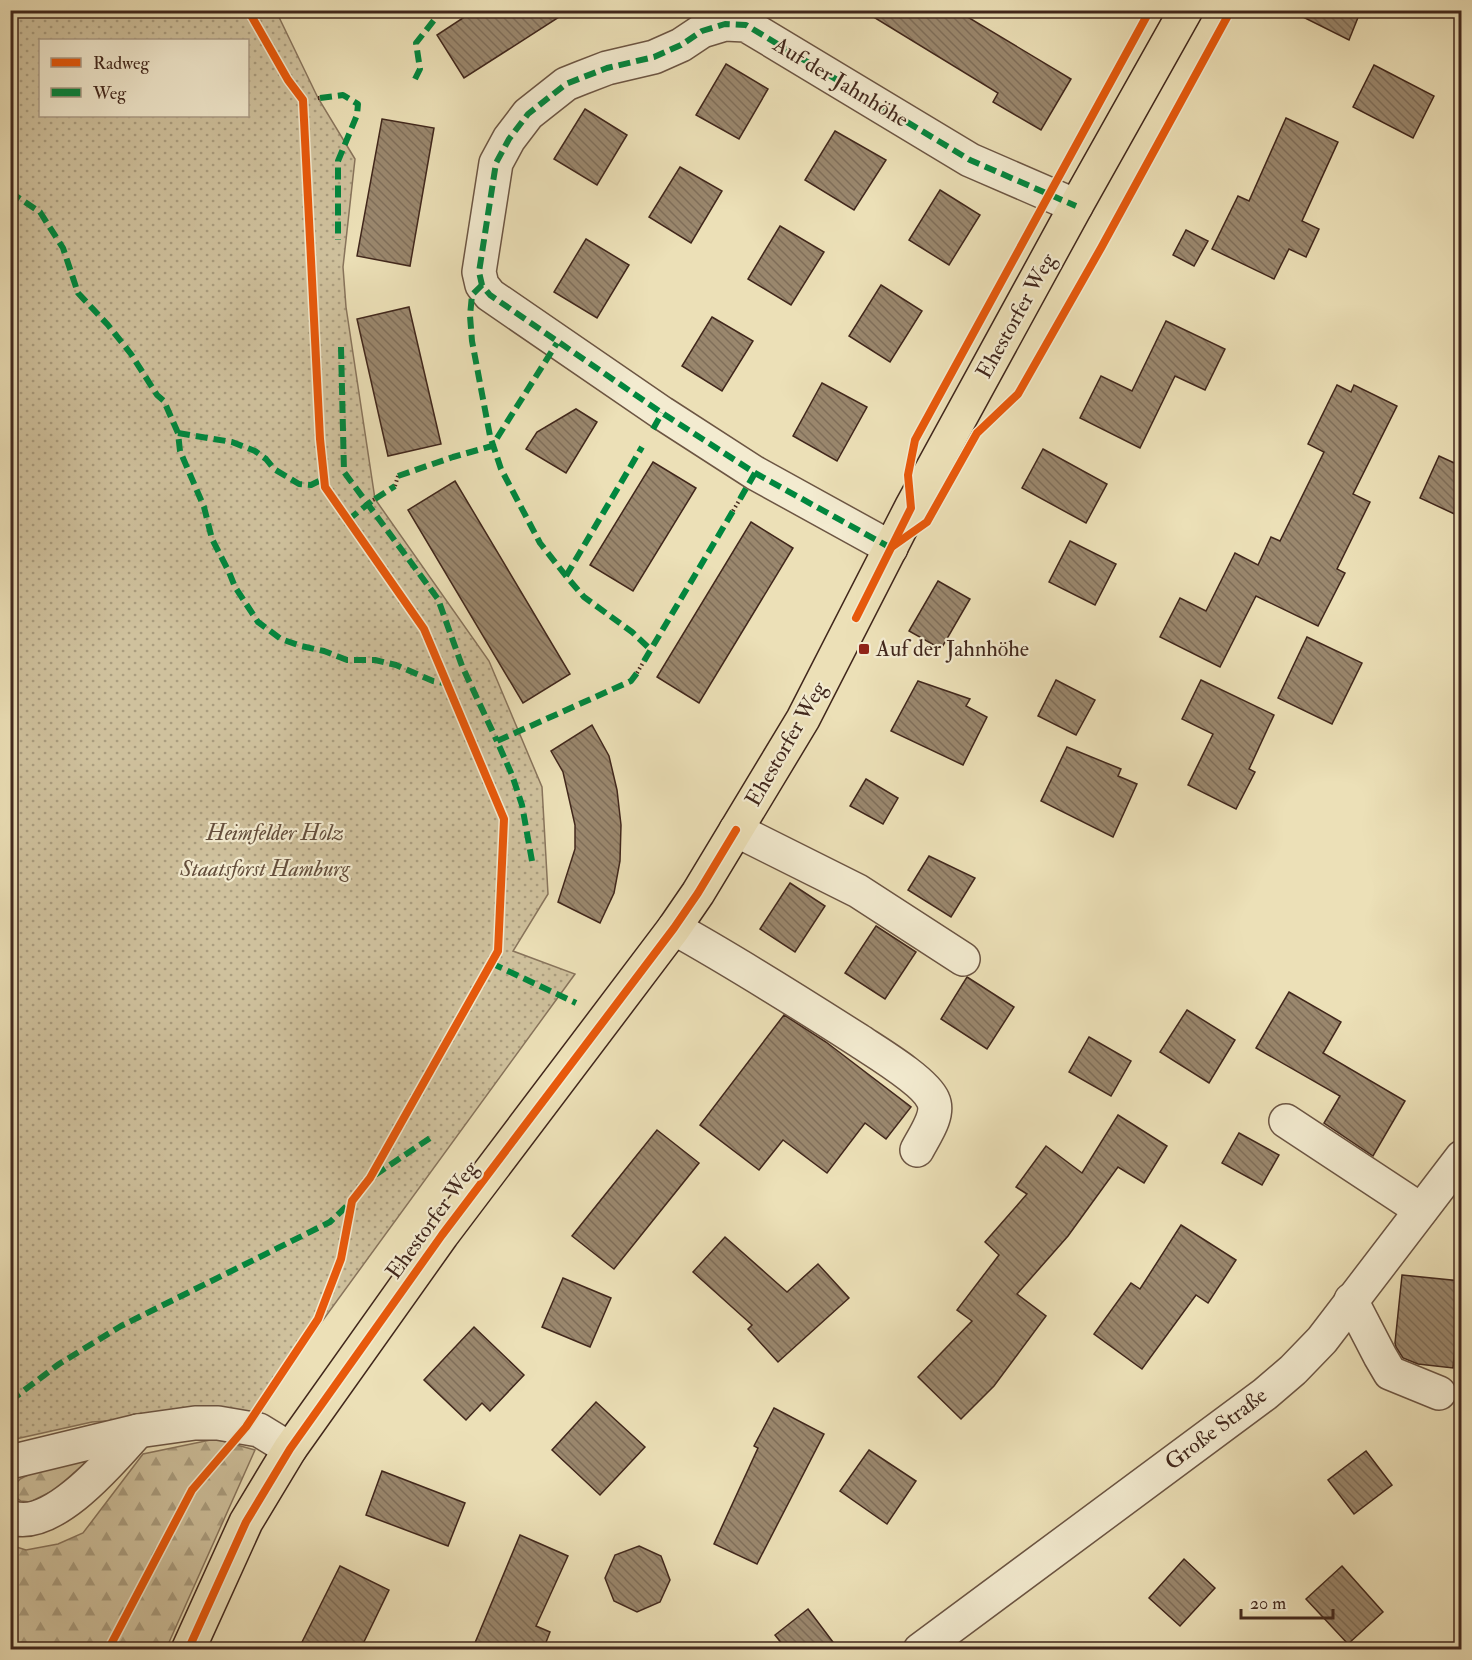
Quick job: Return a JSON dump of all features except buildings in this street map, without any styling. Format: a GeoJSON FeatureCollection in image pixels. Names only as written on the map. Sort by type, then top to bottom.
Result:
{"type":"FeatureCollection","features":[{"type":"Feature","properties":{"kind":"main road","name":"Ehestorfer Weg"},"geometry":{"type":"LineString","coordinates":[[189,1650],[246,1522],[290,1449],[442,1235],[698,893],[803,719],[891,548],[1076,206],[1186,10]]}},
{"type":"Feature","properties":{"kind":"street","name":"Auf der Jahnhöhe"},"geometry":{"type":"LineString","coordinates":[[891,548],[755,473],[660,412],[490,295],[482,285],[479,272],[491,183],[496,163],[503,150],[528,114],[566,84],[607,68],[654,57],[681,45],[702,31],[725,24],[746,26],[970,160],[1076,206]]}},
{"type":"Feature","properties":{"kind":"street"},"geometry":{"type":"LineString","coordinates":[[736,830],[858,891],[963,959]]}},
{"type":"Feature","properties":{"kind":"street"},"geometry":{"type":"LineString","coordinates":[[674,928],[794,999],[904,1071],[932,1098],[936,1112],[917,1150]]}},
{"type":"Feature","properties":{"kind":"street"},"geometry":{"type":"LineString","coordinates":[[1286,1121],[1421,1210]]}},
{"type":"Feature","properties":{"kind":"street","name":"Große Straße"},"geometry":{"type":"LineString","coordinates":[[920,1650],[1265,1394],[1293,1370],[1322,1340],[1461,1157]]}},
{"type":"Feature","properties":{"kind":"street"},"geometry":{"type":"LineString","coordinates":[[1351,1300],[1390,1373],[1439,1393]]}},
{"type":"Feature","properties":{"kind":"street"},"geometry":{"type":"LineString","coordinates":[[10,1462],[172,1425],[218,1423],[259,1430],[290,1449]]}},
{"type":"Feature","properties":{"kind":"street"},"geometry":{"type":"LineString","coordinates":[[10,1517],[30,1520],[42,1516],[82,1490],[96,1478],[138,1431]]}},
{"type":"Feature","properties":{"kind":"path"},"geometry":{"type":"LineString","coordinates":[[395,486],[398,476]]}},
{"type":"Feature","properties":{"kind":"path"},"geometry":{"type":"LineString","coordinates":[[733,511],[740,499]]}},
{"type":"Feature","properties":{"kind":"path"},"geometry":{"type":"LineString","coordinates":[[637,673],[644,661]]}},
{"type":"Feature","properties":{"kind":"green space","name":"Heimfelder Holz"},"geometry":{"type":"Polygon","coordinates":[[[10,11],[276,11],[318,98],[355,159],[343,267],[346,307],[375,499],[489,661],[542,787],[548,894],[513,951],[575,974],[264,1401],[259,1430],[220,1413],[92,1422],[11,1440],[10,11]]]}},
{"type":"Feature","properties":{"kind":"green space"},"geometry":{"type":"Polygon","coordinates":[[[215,1439],[255,1450],[166,1649],[11,1649],[10,1545],[26,1550],[58,1544],[83,1533],[143,1454],[215,1439]]]}},
{"type":"Feature","properties":{"kind":"green space"},"geometry":{"type":"Polygon","coordinates":[[[66,1456],[81,1457],[86,1466],[79,1478],[30,1502],[21,1501],[14,1496],[14,1486],[20,1479],[66,1456]]]}},
{"type":"Feature","properties":{"kind":"marked path"},"geometry":{"type":"LineString","coordinates":[[415,79],[420,69],[416,43],[442,10]]}},
{"type":"Feature","properties":{"kind":"marked path"},"geometry":{"type":"LineString","coordinates":[[891,548],[755,473],[662,413],[490,295],[482,285],[479,272],[496,163],[509,139],[528,114],[566,84],[607,68],[654,57],[681,45],[702,31],[725,24],[746,25],[970,160],[1076,206]]}},
{"type":"Feature","properties":{"kind":"marked path"},"geometry":{"type":"LineString","coordinates":[[320,98],[343,95],[358,104],[357,115],[338,161],[338,240]]}},
{"type":"Feature","properties":{"kind":"marked path"},"geometry":{"type":"LineString","coordinates":[[10,192],[40,212],[63,248],[78,293],[108,325],[131,354],[157,395],[164,401],[178,433],[180,451],[204,507],[212,539],[235,587],[258,622],[281,639],[301,646],[324,651],[347,660],[375,660],[396,665],[433,681],[449,684]]}},
{"type":"Feature","properties":{"kind":"marked path"},"geometry":{"type":"LineString","coordinates":[[482,285],[472,295],[470,316],[472,341],[490,436],[501,469],[540,543],[566,576],[584,597],[632,632],[651,650]]}},
{"type":"Feature","properties":{"kind":"marked path"},"geometry":{"type":"LineString","coordinates":[[398,476],[492,446],[557,343]]}},
{"type":"Feature","properties":{"kind":"marked path"},"geometry":{"type":"LineString","coordinates":[[341,347],[344,472],[438,599],[462,666],[497,741]]}},
{"type":"Feature","properties":{"kind":"marked path"},"geometry":{"type":"LineString","coordinates":[[653,429],[662,413]]}},
{"type":"Feature","properties":{"kind":"marked path"},"geometry":{"type":"LineString","coordinates":[[178,433],[232,442],[255,451],[274,469],[299,484],[311,485],[323,479]]}},
{"type":"Feature","properties":{"kind":"marked path"},"geometry":{"type":"LineString","coordinates":[[566,576],[642,447]]}},
{"type":"Feature","properties":{"kind":"marked path"},"geometry":{"type":"LineString","coordinates":[[740,499],[755,473]]}},
{"type":"Feature","properties":{"kind":"marked path"},"geometry":{"type":"LineString","coordinates":[[375,499],[395,486]]}},
{"type":"Feature","properties":{"kind":"marked path"},"geometry":{"type":"LineString","coordinates":[[348,520],[373,500]]}},
{"type":"Feature","properties":{"kind":"marked path"},"geometry":{"type":"LineString","coordinates":[[644,661],[733,511]]}},
{"type":"Feature","properties":{"kind":"marked path"},"geometry":{"type":"LineString","coordinates":[[532,861],[522,805],[497,741],[631,681],[637,673]]}},
{"type":"Feature","properties":{"kind":"marked path"},"geometry":{"type":"LineString","coordinates":[[491,963],[576,1003]]}},
{"type":"Feature","properties":{"kind":"marked path"},"geometry":{"type":"LineString","coordinates":[[375,1175],[433,1136]]}},
{"type":"Feature","properties":{"kind":"marked path"},"geometry":{"type":"LineString","coordinates":[[10,1401],[59,1364],[121,1326],[330,1222],[351,1202]]}},
{"type":"Feature","properties":{"kind":"cycle path"},"geometry":{"type":"LineString","coordinates":[[108,1650],[192,1490],[246,1427],[318,1319],[341,1259],[352,1201],[370,1178],[498,951],[504,819],[424,629],[325,487],[320,439],[303,100],[288,80],[248,10]]}},
{"type":"Feature","properties":{"kind":"cycle path"},"geometry":{"type":"LineString","coordinates":[[856,618],[911,508],[908,475],[915,440],[1150,10]]}},
{"type":"Feature","properties":{"kind":"cycle path"},"geometry":{"type":"LineString","coordinates":[[893,546],[927,522],[977,433],[1018,394],[1231,10]]}},
{"type":"Feature","properties":{"kind":"cycle path"},"geometry":{"type":"LineString","coordinates":[[188,1650],[246,1522],[290,1449],[442,1235],[674,928],[736,830]]}},
{"type":"Feature","properties":{"kind":"place","name":"Auf der Jahnhöhe"},"geometry":{"type":"Point","coordinates":[864,649]}},
{"type":"Feature","properties":{"kind":"park label","name":"Staatsforst Hamburg"},"geometry":{"type":"Point","coordinates":[265,869]}}]}
